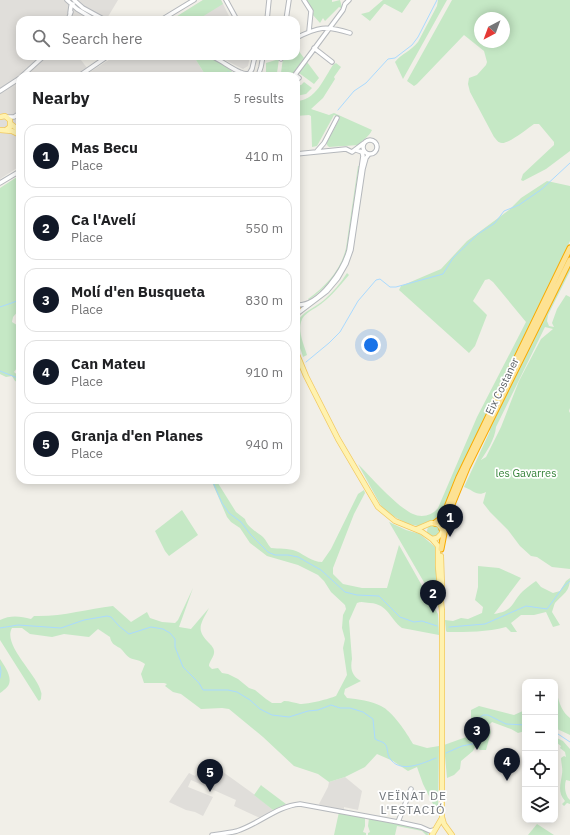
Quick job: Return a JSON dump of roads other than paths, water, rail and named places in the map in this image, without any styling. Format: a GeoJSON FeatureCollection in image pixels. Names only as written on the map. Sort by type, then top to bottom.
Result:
{"type":"FeatureCollection","features":[{"type":"Feature","properties":{"kind":"highway","name":"Eix Costaner"},"geometry":{"type":"LineString","coordinates":[[435,523],[443,517],[459,477],[570,248]]}},
{"type":"Feature","properties":{"kind":"highway","name":"Eix Costaner"},"geometry":{"type":"LineString","coordinates":[[442,529],[467,468],[570,260]]}},
{"type":"Feature","properties":{"kind":"highway"},"geometry":{"type":"LineString","coordinates":[[441,549],[448,514]]}},
{"type":"Feature","properties":{"kind":"main road"},"geometry":{"type":"LineString","coordinates":[[3,116],[16,129]]}},
{"type":"Feature","properties":{"kind":"main road"},"geometry":{"type":"LineString","coordinates":[[2,130],[9,128],[11,123]]}},
{"type":"Feature","properties":{"kind":"main road"},"geometry":{"type":"LineString","coordinates":[[2,130],[16,130]]}},
{"type":"Feature","properties":{"kind":"main road"},"geometry":{"type":"LineString","coordinates":[[300,362],[338,439],[374,501],[388,517],[403,525],[417,529],[436,543],[438,549],[442,613]]}},
{"type":"Feature","properties":{"kind":"main road"},"geometry":{"type":"LineString","coordinates":[[417,529],[428,526],[431,523],[435,523],[442,529],[442,533],[439,537],[441,549],[442,613],[442,818],[444,824],[452,835]]}},
{"type":"Feature","properties":{"kind":"main road"},"geometry":{"type":"LineString","coordinates":[[427,535],[426,530],[428,526]]}},
{"type":"Feature","properties":{"kind":"main road"},"geometry":{"type":"LineString","coordinates":[[432,539],[439,537]]}},
{"type":"Feature","properties":{"kind":"main road"},"geometry":{"type":"LineString","coordinates":[[433,833],[442,818]]}},
{"type":"Feature","properties":{"kind":"main road"},"geometry":{"type":"LineString","coordinates":[[433,833],[443,827],[448,829]]}},
{"type":"Feature","properties":{"kind":"street"},"geometry":{"type":"LineString","coordinates":[[168,16],[194,0]]}},
{"type":"Feature","properties":{"kind":"street"},"geometry":{"type":"LineString","coordinates":[[226,0],[235,16]]}},
{"type":"Feature","properties":{"kind":"street"},"geometry":{"type":"LineString","coordinates":[[267,16],[269,0]]}},
{"type":"Feature","properties":{"kind":"street"},"geometry":{"type":"LineString","coordinates":[[287,16],[289,0]]}},
{"type":"Feature","properties":{"kind":"street"},"geometry":{"type":"LineString","coordinates":[[304,0],[312,12],[309,31]]}},
{"type":"Feature","properties":{"kind":"street"},"geometry":{"type":"LineString","coordinates":[[296,72],[343,10],[344,2],[349,0]]}},
{"type":"Feature","properties":{"kind":"street"},"geometry":{"type":"LineString","coordinates":[[71,2],[78,10],[88,16]]}},
{"type":"Feature","properties":{"kind":"street"},"geometry":{"type":"LineString","coordinates":[[71,2],[97,16]]}},
{"type":"Feature","properties":{"kind":"street"},"geometry":{"type":"LineString","coordinates":[[69,16],[71,2]]}},
{"type":"Feature","properties":{"kind":"street"},"geometry":{"type":"LineString","coordinates":[[69,16],[73,10],[78,10]]}},
{"type":"Feature","properties":{"kind":"street"},"geometry":{"type":"LineString","coordinates":[[300,36],[314,29],[329,28],[337,28],[350,33]]}},
{"type":"Feature","properties":{"kind":"street"},"geometry":{"type":"LineString","coordinates":[[314,48],[332,62]]}},
{"type":"Feature","properties":{"kind":"street"},"geometry":{"type":"LineString","coordinates":[[26,72],[40,60]]}},
{"type":"Feature","properties":{"kind":"street"},"geometry":{"type":"LineString","coordinates":[[85,72],[102,60]]}},
{"type":"Feature","properties":{"kind":"street"},"geometry":{"type":"LineString","coordinates":[[218,60],[240,72]]}},
{"type":"Feature","properties":{"kind":"street"},"geometry":{"type":"LineString","coordinates":[[249,72],[252,69],[254,60]]}},
{"type":"Feature","properties":{"kind":"street"},"geometry":{"type":"LineString","coordinates":[[258,72],[261,68],[262,60]]}},
{"type":"Feature","properties":{"kind":"street"},"geometry":{"type":"LineString","coordinates":[[233,68],[236,72]]}},
{"type":"Feature","properties":{"kind":"street"},"geometry":{"type":"LineString","coordinates":[[0,91],[16,81]]}},
{"type":"Feature","properties":{"kind":"street"},"geometry":{"type":"LineString","coordinates":[[3,116],[16,114]]}},
{"type":"Feature","properties":{"kind":"street"},"geometry":{"type":"LineString","coordinates":[[11,123],[16,117]]}},
{"type":"Feature","properties":{"kind":"street"},"geometry":{"type":"LineString","coordinates":[[317,152],[337,118]]}},
{"type":"Feature","properties":{"kind":"street"},"geometry":{"type":"LineString","coordinates":[[300,154],[346,149],[352,152],[368,141],[372,141],[377,146],[376,152],[366,153],[356,150]]}},
{"type":"Feature","properties":{"kind":"street"},"geometry":{"type":"LineString","coordinates":[[323,143],[326,148],[332,150]]}},
{"type":"Feature","properties":{"kind":"street"},"geometry":{"type":"LineString","coordinates":[[323,143],[323,149],[325,151]]}},
{"type":"Feature","properties":{"kind":"street"},"geometry":{"type":"LineString","coordinates":[[300,313],[327,291],[338,278],[346,264],[351,250],[366,158],[366,153],[363,151],[364,143]]}},
{"type":"Feature","properties":{"kind":"street"},"geometry":{"type":"LineString","coordinates":[[300,303],[308,302],[325,289],[336,277],[346,259],[349,250],[363,157],[366,153]]}},
{"type":"Feature","properties":{"kind":"street"},"geometry":{"type":"LineString","coordinates":[[0,183],[16,173]]}},
{"type":"Feature","properties":{"kind":"street"},"geometry":{"type":"LineString","coordinates":[[398,822],[411,790]]}},
{"type":"Feature","properties":{"kind":"street"},"geometry":{"type":"LineString","coordinates":[[212,835],[236,831],[293,805],[306,805],[398,822],[424,828],[433,833]]}},
{"type":"Feature","properties":{"kind":"waterway"},"geometry":{"type":"LineString","coordinates":[[338,110],[354,91],[366,83],[388,59],[395,58],[412,45],[418,37],[437,0]]}},
{"type":"Feature","properties":{"kind":"waterway"},"geometry":{"type":"LineString","coordinates":[[306,362],[340,332],[358,301],[376,280],[380,279],[390,287],[396,287],[443,274],[453,258],[478,234],[495,223],[504,211],[519,205],[542,189],[570,163]]}},
{"type":"Feature","properties":{"kind":"waterway"},"geometry":{"type":"LineString","coordinates":[[0,307],[16,301]]}},
{"type":"Feature","properties":{"kind":"waterway"},"geometry":{"type":"LineString","coordinates":[[0,371],[16,377]]}},
{"type":"Feature","properties":{"kind":"waterway"},"geometry":{"type":"LineString","coordinates":[[214,484],[222,503],[229,513],[241,522],[251,535],[268,552],[275,555],[298,557],[321,570],[345,592],[357,595],[379,596],[400,617],[414,622],[422,621],[437,626]]}},
{"type":"Feature","properties":{"kind":"waterway"},"geometry":{"type":"LineString","coordinates":[[449,627],[485,624],[526,606],[547,609],[564,586],[570,581]]}},
{"type":"Feature","properties":{"kind":"waterway"},"geometry":{"type":"LineString","coordinates":[[0,628],[18,625],[61,628],[84,620],[107,616],[111,617],[129,634],[151,627],[163,629],[170,633],[175,639],[175,647],[183,667],[199,683],[203,690],[228,690],[237,692],[250,700],[260,709],[272,715],[289,717],[308,711],[318,710],[331,705],[340,708],[350,708],[363,712],[373,719],[375,739],[385,744],[389,757],[393,762],[405,767],[418,765],[436,758]]}},
{"type":"Feature","properties":{"kind":"waterway"},"geometry":{"type":"LineString","coordinates":[[0,666],[0,678]]}},
{"type":"Feature","properties":{"kind":"waterway"},"geometry":{"type":"LineString","coordinates":[[446,753],[462,746],[477,743],[480,735],[478,719],[483,715],[488,715],[506,724],[522,725]]}},
{"type":"Feature","properties":{"kind":"waterway"},"geometry":{"type":"LineString","coordinates":[[558,734],[570,742]]}},
{"type":"Feature","properties":{"kind":"place","name":"Mas Becu"},"geometry":{"type":"Point","coordinates":[450,537]}},
{"type":"Feature","properties":{"kind":"place","name":"Ca l'Avelí"},"geometry":{"type":"Point","coordinates":[433,613]}},
{"type":"Feature","properties":{"kind":"place","name":"Molí d'en Busqueta"},"geometry":{"type":"Point","coordinates":[477,750]}},
{"type":"Feature","properties":{"kind":"place","name":"Can Mateu"},"geometry":{"type":"Point","coordinates":[507,781]}},
{"type":"Feature","properties":{"kind":"place","name":"Granja d'en Planes"},"geometry":{"type":"Point","coordinates":[210,792]}},
{"type":"Feature","properties":{"kind":"district","name":"VEÏNAT DE L'ESTACIÓ"},"geometry":{"type":"Point","coordinates":[413,803]}},
{"type":"Feature","properties":{"kind":"park label","name":"les Gavarres"},"geometry":{"type":"Point","coordinates":[526,473]}}]}
